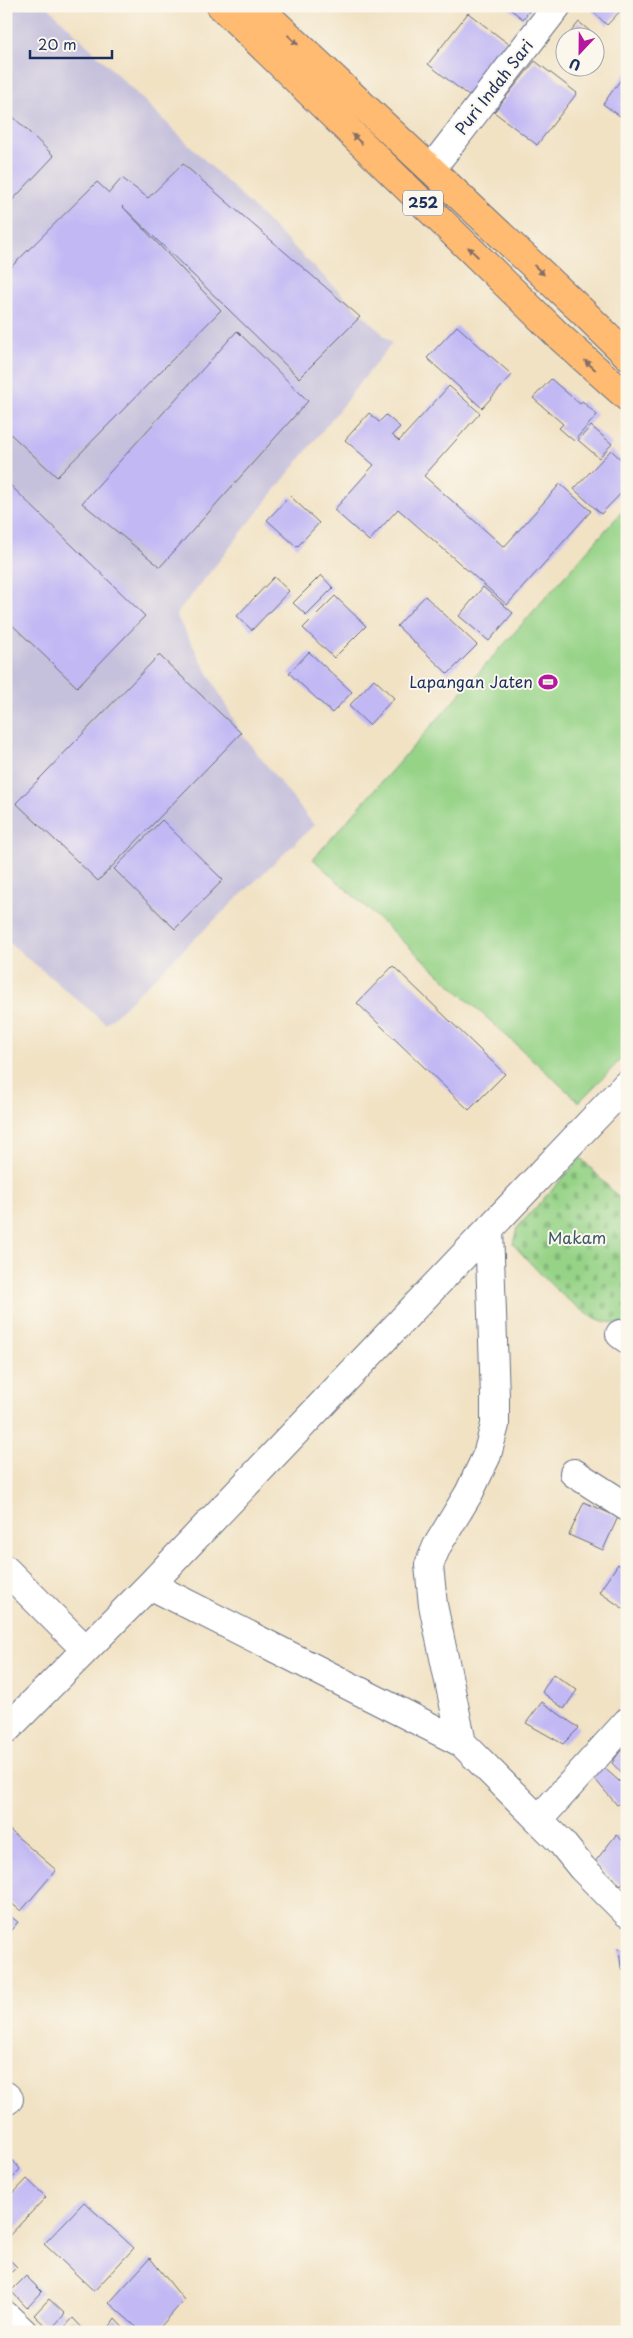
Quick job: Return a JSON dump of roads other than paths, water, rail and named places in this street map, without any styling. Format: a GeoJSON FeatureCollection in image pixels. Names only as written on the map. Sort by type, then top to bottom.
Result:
{"type":"FeatureCollection","features":[{"type":"Feature","properties":{"kind":"main road","name":"252"},"geometry":{"type":"LineString","coordinates":[[221,6],[561,338],[627,397]]}},
{"type":"Feature","properties":{"kind":"main road","name":"252"},"geometry":{"type":"LineString","coordinates":[[257,6],[443,153],[627,355]]}},
{"type":"Feature","properties":{"kind":"street","name":"Puri Indah Sari"},"geometry":{"type":"LineString","coordinates":[[443,153],[557,6]]}},
{"type":"Feature","properties":{"kind":"street"},"geometry":{"type":"LineString","coordinates":[[8,1724],[150,1585],[627,1084]]}},
{"type":"Feature","properties":{"kind":"street"},"geometry":{"type":"LineString","coordinates":[[462,1743],[433,1606],[429,1565],[437,1546],[469,1493],[487,1455],[495,1425],[496,1397],[489,1229]]}},
{"type":"Feature","properties":{"kind":"street"},"geometry":{"type":"LineString","coordinates":[[574,1473],[627,1506]]}},
{"type":"Feature","properties":{"kind":"street"},"geometry":{"type":"LineString","coordinates":[[6,1570],[85,1649]]}},
{"type":"Feature","properties":{"kind":"street"},"geometry":{"type":"LineString","coordinates":[[150,1585],[462,1743],[539,1820],[582,1868],[627,1913]]}},
{"type":"Feature","properties":{"kind":"street"},"geometry":{"type":"LineString","coordinates":[[539,1820],[627,1722]]}},
{"type":"Feature","properties":{"kind":"street"},"geometry":{"type":"LineString","coordinates":[[6,2096],[9,2099],[6,2101]]}},
{"type":"Feature","properties":{"kind":"street"},"geometry":{"type":"LineString","coordinates":[[6,2316],[23,2332]]}},
{"type":"Feature","properties":{"kind":"place","name":"Lapangan Jaten"},"geometry":{"type":"Point","coordinates":[548,682]}},
{"type":"Feature","properties":{"kind":"park label","name":"Makam"},"geometry":{"type":"Point","coordinates":[577,1238]}}]}
